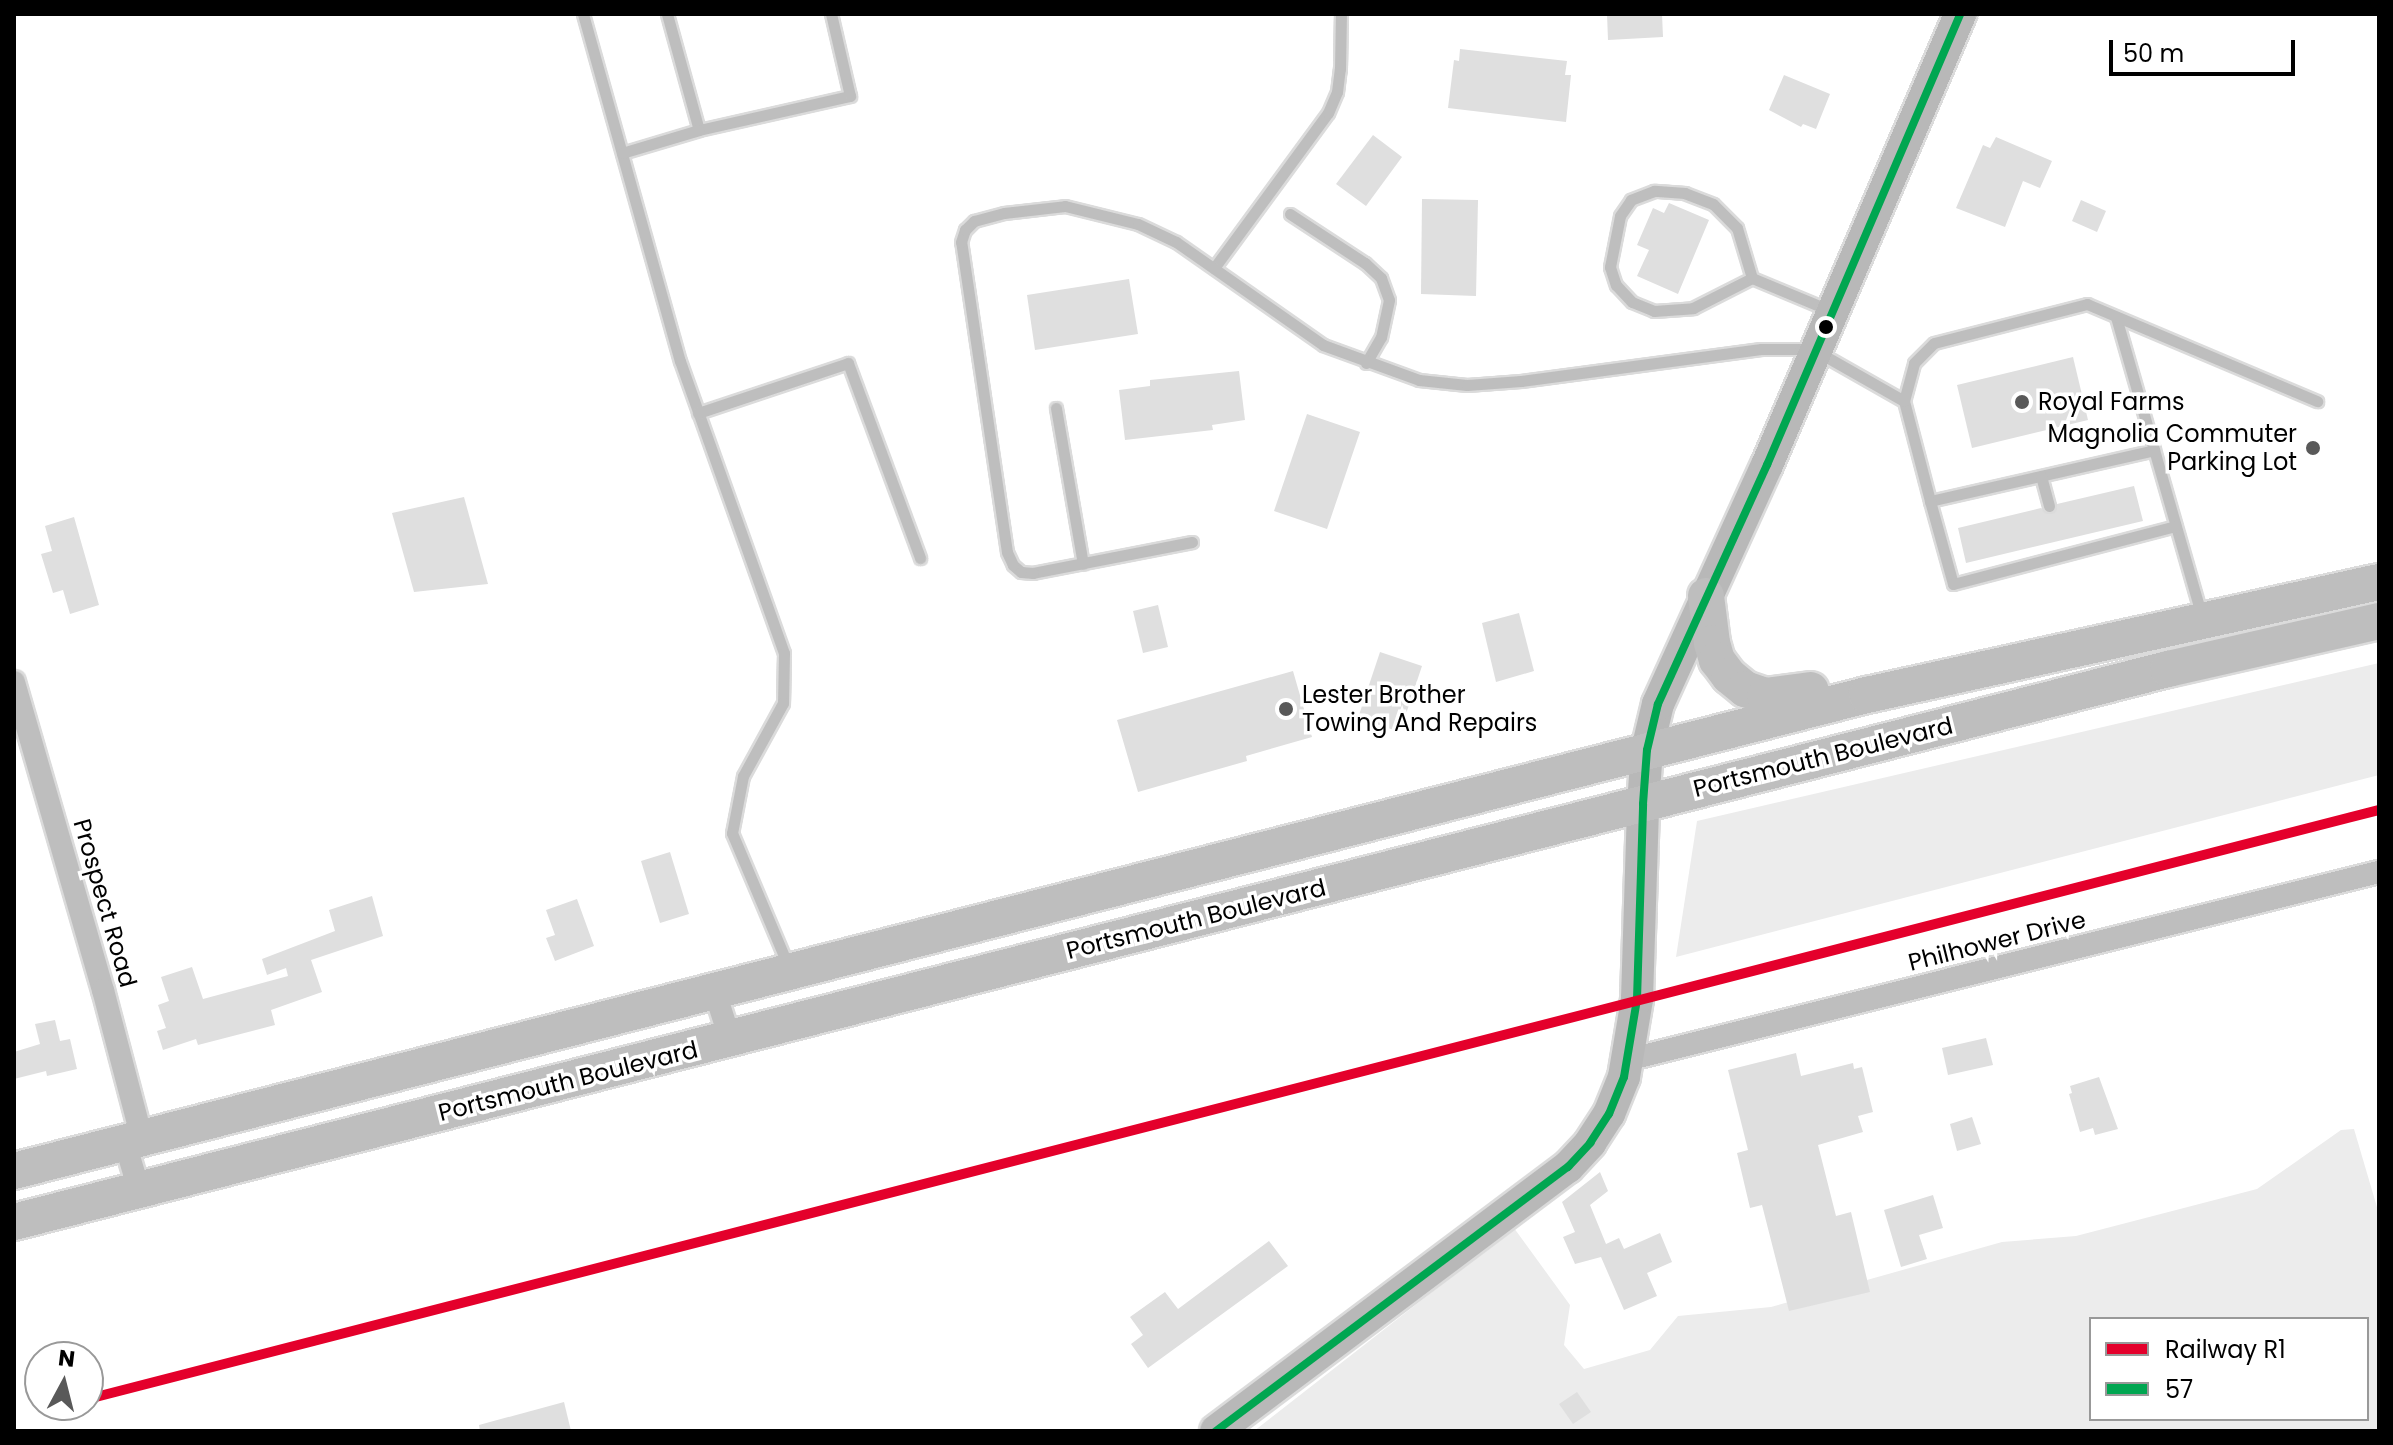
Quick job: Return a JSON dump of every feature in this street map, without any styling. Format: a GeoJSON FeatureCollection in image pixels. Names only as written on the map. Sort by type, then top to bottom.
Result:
{"type":"FeatureCollection","features":[{"type":"Feature","properties":{"kind":"main road"},"geometry":{"type":"LineString","coordinates":[[1216,1431],[1568,1167],[1590,1143],[1609,1114],[1627,1060],[1637,999],[1647,750],[1667,682],[1816,351],[1960,14]]}},
{"type":"Feature","properties":{"kind":"main road","name":"Portsmouth Boulevard"},"geometry":{"type":"LineString","coordinates":[[14,1171],[1647,750],[1979,670],[2379,582]]}},
{"type":"Feature","properties":{"kind":"main road"},"geometry":{"type":"LineString","coordinates":[[1706,596],[1717,660],[1745,689],[1765,696],[1784,696],[1868,676],[1979,670]]}},
{"type":"Feature","properties":{"kind":"main road","name":"Portsmouth Boulevard"},"geometry":{"type":"LineString","coordinates":[[14,1222],[2168,669],[2379,621]]}},
{"type":"Feature","properties":{"kind":"street","name":"Prospect Road"},"geometry":{"type":"LineString","coordinates":[[14,682],[99,976],[133,1141],[139,1190]]}},
{"type":"Feature","properties":{"kind":"street","name":"Philhower Drive"},"geometry":{"type":"LineString","coordinates":[[1627,1060],[2379,872]]}},
{"type":"Feature","properties":{"kind":"street"},"geometry":{"type":"LineString","coordinates":[[715,992],[730,1039]]}},
{"type":"Feature","properties":{"kind":"lane"},"geometry":{"type":"LineString","coordinates":[[583,14],[680,361],[784,653],[783,703],[743,776],[732,833],[791,972]]}},
{"type":"Feature","properties":{"kind":"lane"},"geometry":{"type":"LineString","coordinates":[[667,14],[699,130]]}},
{"type":"Feature","properties":{"kind":"lane"},"geometry":{"type":"LineString","coordinates":[[622,153],[699,130],[850,96],[831,14]]}},
{"type":"Feature","properties":{"kind":"lane"},"geometry":{"type":"LineString","coordinates":[[1214,268],[1328,113],[1337,92],[1341,14]]}},
{"type":"Feature","properties":{"kind":"lane"},"geometry":{"type":"LineString","coordinates":[[1752,278],[1737,228],[1713,204],[1685,193],[1654,191],[1631,200],[1620,216],[1610,267],[1616,285],[1632,302],[1654,311],[1693,308],[1752,278],[1833,312]]}},
{"type":"Feature","properties":{"kind":"lane"},"geometry":{"type":"LineString","coordinates":[[1192,542],[1033,573],[1021,572],[1007,552],[961,242],[965,230],[974,221],[1004,213],[1065,206],[1138,224],[1176,242],[1323,345],[1419,380],[1467,385],[1589,373],[1761,349],[1816,351],[1904,401]]}},
{"type":"Feature","properties":{"kind":"lane"},"geometry":{"type":"LineString","coordinates":[[1290,214],[1365,263],[1381,278],[1389,300],[1381,337],[1366,363]]}},
{"type":"Feature","properties":{"kind":"lane"},"geometry":{"type":"LineString","coordinates":[[2176,526],[1953,584],[1904,401],[1914,363],[1934,343],[2087,304],[2317,401]]}},
{"type":"Feature","properties":{"kind":"lane"},"geometry":{"type":"LineString","coordinates":[[2116,317],[2203,620]]}},
{"type":"Feature","properties":{"kind":"lane"},"geometry":{"type":"LineString","coordinates":[[698,413],[848,363],[920,558]]}},
{"type":"Feature","properties":{"kind":"lane"},"geometry":{"type":"LineString","coordinates":[[1056,408],[1083,564]]}},
{"type":"Feature","properties":{"kind":"lane"},"geometry":{"type":"LineString","coordinates":[[1930,501],[2154,450]]}},
{"type":"Feature","properties":{"kind":"lane"},"geometry":{"type":"LineString","coordinates":[[2041,476],[2049,506]]}},
{"type":"Feature","properties":{"kind":"lane"},"geometry":{"type":"LineString","coordinates":[[2059,541],[2063,555]]}},
{"type":"Feature","properties":{"kind":"shaded area"},"geometry":{"type":"Polygon","coordinates":[[[2379,663],[2379,775],[1676,957],[1697,821],[2379,663]]]}},
{"type":"Feature","properties":{"kind":"shaded area"},"geometry":{"type":"Polygon","coordinates":[[[2354,1129],[2379,1214],[2379,1431],[1254,1431],[1514,1228],[1570,1305],[1564,1345],[1584,1369],[1650,1350],[1678,1316],[1771,1307],[2002,1242],[2076,1236],[2257,1189],[2341,1130],[2354,1129]]]}},
{"type":"Feature","properties":{"kind":"building"},"geometry":{"type":"Polygon","coordinates":[[[1607,14],[1662,14],[1663,37],[1608,40],[1607,14]]]}},
{"type":"Feature","properties":{"kind":"building"},"geometry":{"type":"Polygon","coordinates":[[[1460,49],[1567,61],[1565,75],[1571,75],[1566,122],[1448,108],[1454,60],[1459,61],[1460,49]]]}},
{"type":"Feature","properties":{"kind":"building"},"geometry":{"type":"Polygon","coordinates":[[[1784,75],[1830,94],[1816,129],[1803,124],[1801,127],[1769,110],[1784,75]]]}},
{"type":"Feature","properties":{"kind":"building"},"geometry":{"type":"Polygon","coordinates":[[[1373,135],[1402,157],[1366,206],[1336,184],[1373,135]]]}},
{"type":"Feature","properties":{"kind":"building"},"geometry":{"type":"Polygon","coordinates":[[[1996,137],[2052,161],[2040,188],[2023,181],[2005,227],[1956,208],[1983,145],[1990,148],[1996,137]]]}},
{"type":"Feature","properties":{"kind":"building"},"geometry":{"type":"Polygon","coordinates":[[[1422,199],[1478,200],[1476,296],[1421,294],[1422,199]]]}},
{"type":"Feature","properties":{"kind":"building"},"geometry":{"type":"Polygon","coordinates":[[[2081,200],[2106,211],[2097,232],[2072,221],[2081,200]]]}},
{"type":"Feature","properties":{"kind":"building"},"geometry":{"type":"Polygon","coordinates":[[[1669,203],[1709,220],[1678,294],[1637,276],[1649,250],[1637,245],[1653,208],[1664,213],[1669,203]]]}},
{"type":"Feature","properties":{"kind":"building"},"geometry":{"type":"Polygon","coordinates":[[[1129,279],[1138,334],[1035,350],[1027,295],[1129,279]]]}},
{"type":"Feature","properties":{"kind":"building","name":"Royal Farms"},"geometry":{"type":"Polygon","coordinates":[[[2073,357],[2088,420],[1972,448],[1957,385],[2073,357]]]}},
{"type":"Feature","properties":{"kind":"building"},"geometry":{"type":"Polygon","coordinates":[[[1239,371],[1245,420],[1212,425],[1213,430],[1125,440],[1119,390],[1150,386],[1150,380],[1239,371]]]}},
{"type":"Feature","properties":{"kind":"building"},"geometry":{"type":"Polygon","coordinates":[[[1307,414],[1360,432],[1327,529],[1274,511],[1307,414]]]}},
{"type":"Feature","properties":{"kind":"building","name":"Royal Farms"},"geometry":{"type":"Polygon","coordinates":[[[2134,486],[2143,521],[1966,563],[1958,528],[2041,508],[2050,514],[2057,504],[2134,486]]]}},
{"type":"Feature","properties":{"kind":"building"},"geometry":{"type":"Polygon","coordinates":[[[464,497],[488,584],[414,592],[392,513],[464,497]]]}},
{"type":"Feature","properties":{"kind":"building"},"geometry":{"type":"Polygon","coordinates":[[[74,517],[99,605],[70,614],[63,590],[53,593],[41,554],[52,551],[45,526],[74,517]]]}},
{"type":"Feature","properties":{"kind":"building"},"geometry":{"type":"Polygon","coordinates":[[[1158,605],[1168,647],[1143,653],[1133,611],[1158,605]]]}},
{"type":"Feature","properties":{"kind":"building"},"geometry":{"type":"Polygon","coordinates":[[[1519,613],[1534,671],[1496,682],[1482,623],[1519,613]]]}},
{"type":"Feature","properties":{"kind":"building"},"geometry":{"type":"Polygon","coordinates":[[[1380,652],[1422,666],[1400,732],[1358,718],[1380,652]]]}},
{"type":"Feature","properties":{"kind":"building"},"geometry":{"type":"Polygon","coordinates":[[[1293,671],[1312,737],[1246,756],[1247,761],[1138,792],[1117,720],[1293,671]]]}},
{"type":"Feature","properties":{"kind":"building"},"geometry":{"type":"Polygon","coordinates":[[[670,852],[689,914],[660,923],[641,861],[670,852]]]}},
{"type":"Feature","properties":{"kind":"building"},"geometry":{"type":"Polygon","coordinates":[[[372,896],[383,936],[311,960],[322,992],[271,1010],[275,1025],[198,1045],[196,1039],[163,1050],[157,1031],[166,1028],[158,1005],[169,1001],[161,977],[192,967],[203,999],[288,976],[286,968],[267,975],[262,959],[335,931],[329,910],[372,896]]]}},
{"type":"Feature","properties":{"kind":"building"},"geometry":{"type":"Polygon","coordinates":[[[577,899],[594,946],[555,961],[546,938],[555,935],[546,910],[577,899]]]}},
{"type":"Feature","properties":{"kind":"building"},"geometry":{"type":"Polygon","coordinates":[[[55,1020],[60,1041],[70,1039],[77,1069],[47,1076],[46,1071],[14,1079],[14,1052],[40,1044],[35,1024],[55,1020]]]}},
{"type":"Feature","properties":{"kind":"building"},"geometry":{"type":"Polygon","coordinates":[[[1986,1038],[1993,1065],[1948,1075],[1942,1048],[1986,1038]]]}},
{"type":"Feature","properties":{"kind":"building"},"geometry":{"type":"Polygon","coordinates":[[[1796,1053],[1801,1076],[1853,1063],[1854,1069],[1862,1067],[1873,1112],[1858,1116],[1863,1132],[1818,1145],[1836,1216],[1851,1212],[1870,1292],[1789,1311],[1762,1205],[1750,1208],[1737,1153],[1748,1150],[1728,1070],[1796,1053]]]}},
{"type":"Feature","properties":{"kind":"building"},"geometry":{"type":"Polygon","coordinates":[[[2099,1077],[2118,1129],[2095,1135],[2093,1128],[2080,1132],[2069,1094],[2072,1093],[2070,1086],[2099,1077]]]}},
{"type":"Feature","properties":{"kind":"building"},"geometry":{"type":"Polygon","coordinates":[[[1972,1117],[1981,1144],[1957,1151],[1950,1124],[1972,1117]]]}},
{"type":"Feature","properties":{"kind":"building"},"geometry":{"type":"Polygon","coordinates":[[[1600,1172],[1608,1191],[1590,1205],[1606,1244],[1619,1238],[1624,1249],[1660,1233],[1672,1262],[1647,1273],[1657,1296],[1624,1310],[1601,1257],[1575,1264],[1563,1237],[1575,1232],[1562,1202],[1600,1172]]]}},
{"type":"Feature","properties":{"kind":"building"},"geometry":{"type":"Polygon","coordinates":[[[1933,1195],[1943,1228],[1919,1235],[1927,1259],[1901,1267],[1884,1210],[1933,1195]]]}},
{"type":"Feature","properties":{"kind":"building"},"geometry":{"type":"Polygon","coordinates":[[[1269,1241],[1288,1266],[1148,1368],[1131,1344],[1143,1335],[1130,1317],[1165,1292],[1178,1309],[1269,1241]]]}},
{"type":"Feature","properties":{"kind":"building"},"geometry":{"type":"Polygon","coordinates":[[[1577,1392],[1591,1412],[1573,1424],[1559,1404],[1577,1392]]]}},
{"type":"Feature","properties":{"kind":"building"},"geometry":{"type":"Polygon","coordinates":[[[564,1402],[571,1431],[480,1431],[479,1425],[564,1402]]]}},
{"type":"Feature","properties":{"kind":"rail line","name":"R1"},"geometry":{"type":"LineString","coordinates":[[104,1395],[2379,810]]}},
{"type":"Feature","properties":{"kind":"transit line","name":"57"},"geometry":{"type":"LineString","coordinates":[[1216,1431],[1568,1167],[1590,1143],[1609,1114],[1624,1077],[1637,999],[1643,804],[1647,750],[1658,704],[1767,465],[1960,14]]}},
{"type":"Feature","properties":{"kind":"place","name":"Royal Farms"},"geometry":{"type":"Point","coordinates":[2022,402]}},
{"type":"Feature","properties":{"kind":"place","name":"Magnolia Commuter Parking Lot"},"geometry":{"type":"Point","coordinates":[2313,448]}},
{"type":"Feature","properties":{"kind":"place","name":"Lester Brother Towing And Repairs"},"geometry":{"type":"Point","coordinates":[1286,709]}}]}
